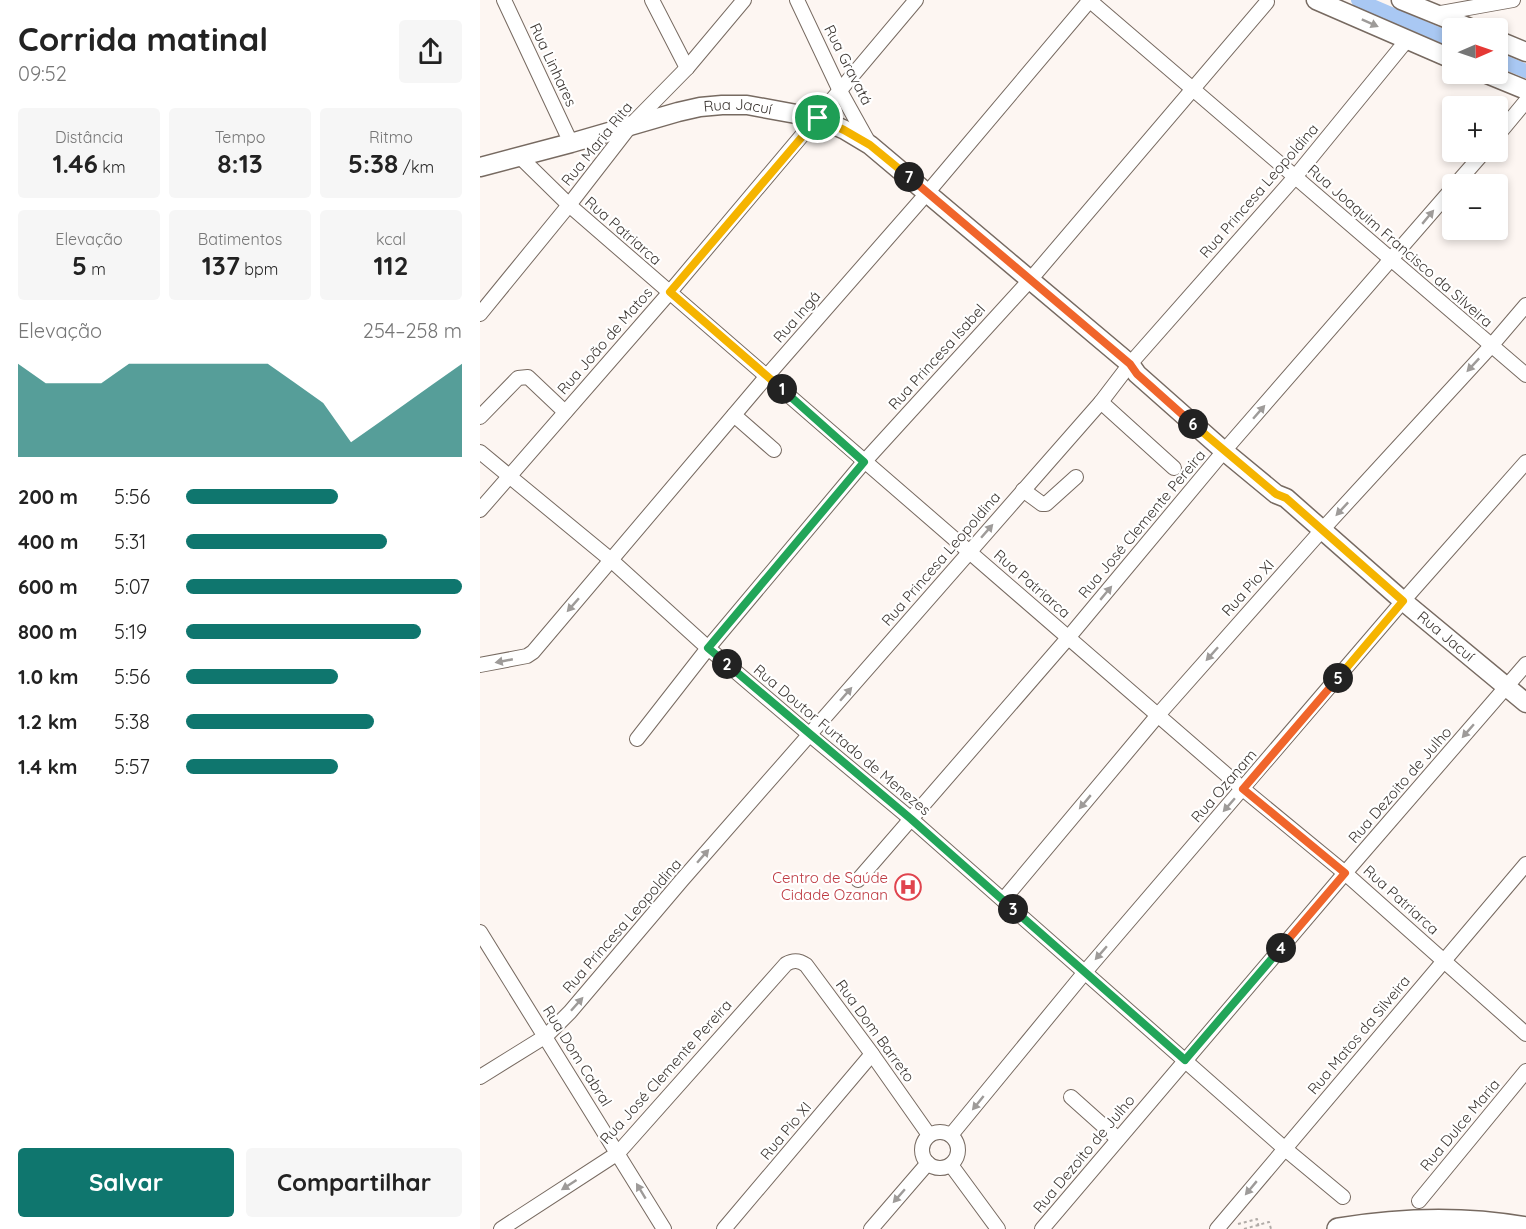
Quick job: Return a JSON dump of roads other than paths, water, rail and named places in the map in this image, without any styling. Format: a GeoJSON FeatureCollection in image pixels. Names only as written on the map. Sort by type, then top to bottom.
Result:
{"type":"FeatureCollection","features":[{"type":"Feature","properties":{"kind":"highway"},"geometry":{"type":"LineString","coordinates":[[1338,1229],[1420,1221],[1470,1222],[1526,1228]]}},
{"type":"Feature","properties":{"kind":"main road"},"geometry":{"type":"LineString","coordinates":[[1316,0],[1442,55]]}},
{"type":"Feature","properties":{"kind":"main road"},"geometry":{"type":"LineString","coordinates":[[1401,0],[1445,18]]}},
{"type":"Feature","properties":{"kind":"main road"},"geometry":{"type":"LineString","coordinates":[[1508,45],[1526,52]]}},
{"type":"Feature","properties":{"kind":"main road"},"geometry":{"type":"LineString","coordinates":[[1508,83],[1526,90]]}},
{"type":"Feature","properties":{"kind":"main road","name":"Rua Jacuí"},"geometry":{"type":"LineString","coordinates":[[480,167],[700,107],[747,105],[818,118],[844,130],[870,145],[1130,364],[1143,369],[1229,446],[1283,487],[1286,498],[1403,601],[1526,703]]}},
{"type":"Feature","properties":{"kind":"street","name":"Rua Linhares"},"geometry":{"type":"LineString","coordinates":[[504,0],[571,143]]}},
{"type":"Feature","properties":{"kind":"street"},"geometry":{"type":"LineString","coordinates":[[652,0],[687,68]]}},
{"type":"Feature","properties":{"kind":"street","name":"Rua Maria Rita"},"geometry":{"type":"LineString","coordinates":[[480,314],[631,125],[687,68],[744,0]]}},
{"type":"Feature","properties":{"kind":"street","name":"Rua Gravatá"},"geometry":{"type":"LineString","coordinates":[[797,0],[840,91],[870,145]]}},
{"type":"Feature","properties":{"kind":"street","name":"Rua João de Matos"},"geometry":{"type":"LineString","coordinates":[[480,510],[670,292],[916,0]]}},
{"type":"Feature","properties":{"kind":"street","name":"Rua Joaquim Francisco da Silveira"},"geometry":{"type":"LineString","coordinates":[[1090,0],[1526,375]]}},
{"type":"Feature","properties":{"kind":"street","name":"Rua Ingá"},"geometry":{"type":"LineString","coordinates":[[480,665],[527,656],[532,652],[1090,0]]}},
{"type":"Feature","properties":{"kind":"street"},"geometry":{"type":"LineString","coordinates":[[1435,14],[1513,0]]}},
{"type":"Feature","properties":{"kind":"street","name":"Rua Princesa Isabel"},"geometry":{"type":"LineString","coordinates":[[637,740],[708,648],[864,462],[1030,280],[1267,2]]}},
{"type":"Feature","properties":{"kind":"street","name":"Rua Princesa Leopoldina"},"geometry":{"type":"LineString","coordinates":[[480,1077],[546,1036],[591,988],[682,880],[1295,177],[1407,40]]}},
{"type":"Feature","properties":{"kind":"street"},"geometry":{"type":"LineString","coordinates":[[1508,123],[1526,102]]}},
{"type":"Feature","properties":{"kind":"street","name":"Rua Patriarca"},"geometry":{"type":"LineString","coordinates":[[519,156],[568,205],[1243,789],[1345,873],[1526,1034]]}},
{"type":"Feature","properties":{"kind":"street"},"geometry":{"type":"LineString","coordinates":[[1465,174],[1475,162]]}},
{"type":"Feature","properties":{"kind":"street","name":"Rua José Clemente Pereira"},"geometry":{"type":"LineString","coordinates":[[858,880],[1442,201]]}},
{"type":"Feature","properties":{"kind":"street","name":"Rua Pio XI"},"geometry":{"type":"LineString","coordinates":[[1003,900],[1158,715],[1526,305]]}},
{"type":"Feature","properties":{"kind":"street"},"geometry":{"type":"LineString","coordinates":[[480,417],[518,378],[524,376],[528,377],[566,412]]}},
{"type":"Feature","properties":{"kind":"street"},"geometry":{"type":"LineString","coordinates":[[1101,402],[1173,468]]}},
{"type":"Feature","properties":{"kind":"street"},"geometry":{"type":"LineString","coordinates":[[734,415],[774,450]]}},
{"type":"Feature","properties":{"kind":"street","name":"Rua Doutor Furtado de Menezes"},"geometry":{"type":"LineString","coordinates":[[480,452],[611,560],[708,648],[911,819],[1284,1148],[1343,1197]]}},
{"type":"Feature","properties":{"kind":"street","name":"Rua Ozanam"},"geometry":{"type":"LineString","coordinates":[[951,1135],[1085,972],[1403,601],[1526,462]]}},
{"type":"Feature","properties":{"kind":"street"},"geometry":{"type":"LineString","coordinates":[[1023,490],[1042,504],[1046,504],[1076,477]]}},
{"type":"Feature","properties":{"kind":"street","name":"Rua Dezoito de Julho"},"geometry":{"type":"LineString","coordinates":[[1042,1229],[1526,664]]}},
{"type":"Feature","properties":{"kind":"street","name":"Rua Matos da Silveira"},"geometry":{"type":"LineString","coordinates":[[1217,1229],[1526,864]]}},
{"type":"Feature","properties":{"kind":"street","name":"Rua Dom Cabral"},"geometry":{"type":"LineString","coordinates":[[480,932],[664,1229]]}},
{"type":"Feature","properties":{"kind":"street","name":"Rua Dom Barreto"},"geometry":{"type":"LineString","coordinates":[[786,964],[796,961],[806,965],[929,1135]]}},
{"type":"Feature","properties":{"kind":"street","name":"Rua José Clemente Pereira"},"geometry":{"type":"LineString","coordinates":[[501,1229],[618,1153],[786,964]]}},
{"type":"Feature","properties":{"kind":"street","name":"Rua Pio XI"},"geometry":{"type":"LineString","coordinates":[[724,1229],[872,1054]]}},
{"type":"Feature","properties":{"kind":"street","name":"Rua Dulce Maria"},"geometry":{"type":"LineString","coordinates":[[1419,1201],[1526,1071]]}},
{"type":"Feature","properties":{"kind":"street"},"geometry":{"type":"LineString","coordinates":[[1071,1097],[1118,1140]]}},
{"type":"Feature","properties":{"kind":"street"},"geometry":{"type":"LineString","coordinates":[[940,1131],[951,1135],[959,1150],[958,1156],[951,1165],[933,1167],[922,1152],[922,1146],[929,1135],[940,1131]]}},
{"type":"Feature","properties":{"kind":"street"},"geometry":{"type":"LineString","coordinates":[[871,1229],[928,1163]]}},
{"type":"Feature","properties":{"kind":"street"},"geometry":{"type":"LineString","coordinates":[[951,1165],[998,1229]]}},
{"type":"Feature","properties":{"kind":"waterway"},"geometry":{"type":"LineString","coordinates":[[1358,0],[1442,36]]}},
{"type":"Feature","properties":{"kind":"waterway"},"geometry":{"type":"LineString","coordinates":[[1508,64],[1526,71]]}},
{"type":"Feature","properties":{"kind":"place","name":"Centro de Saúde Cidade Ozanan"},"geometry":{"type":"Point","coordinates":[908,887]}}]}
